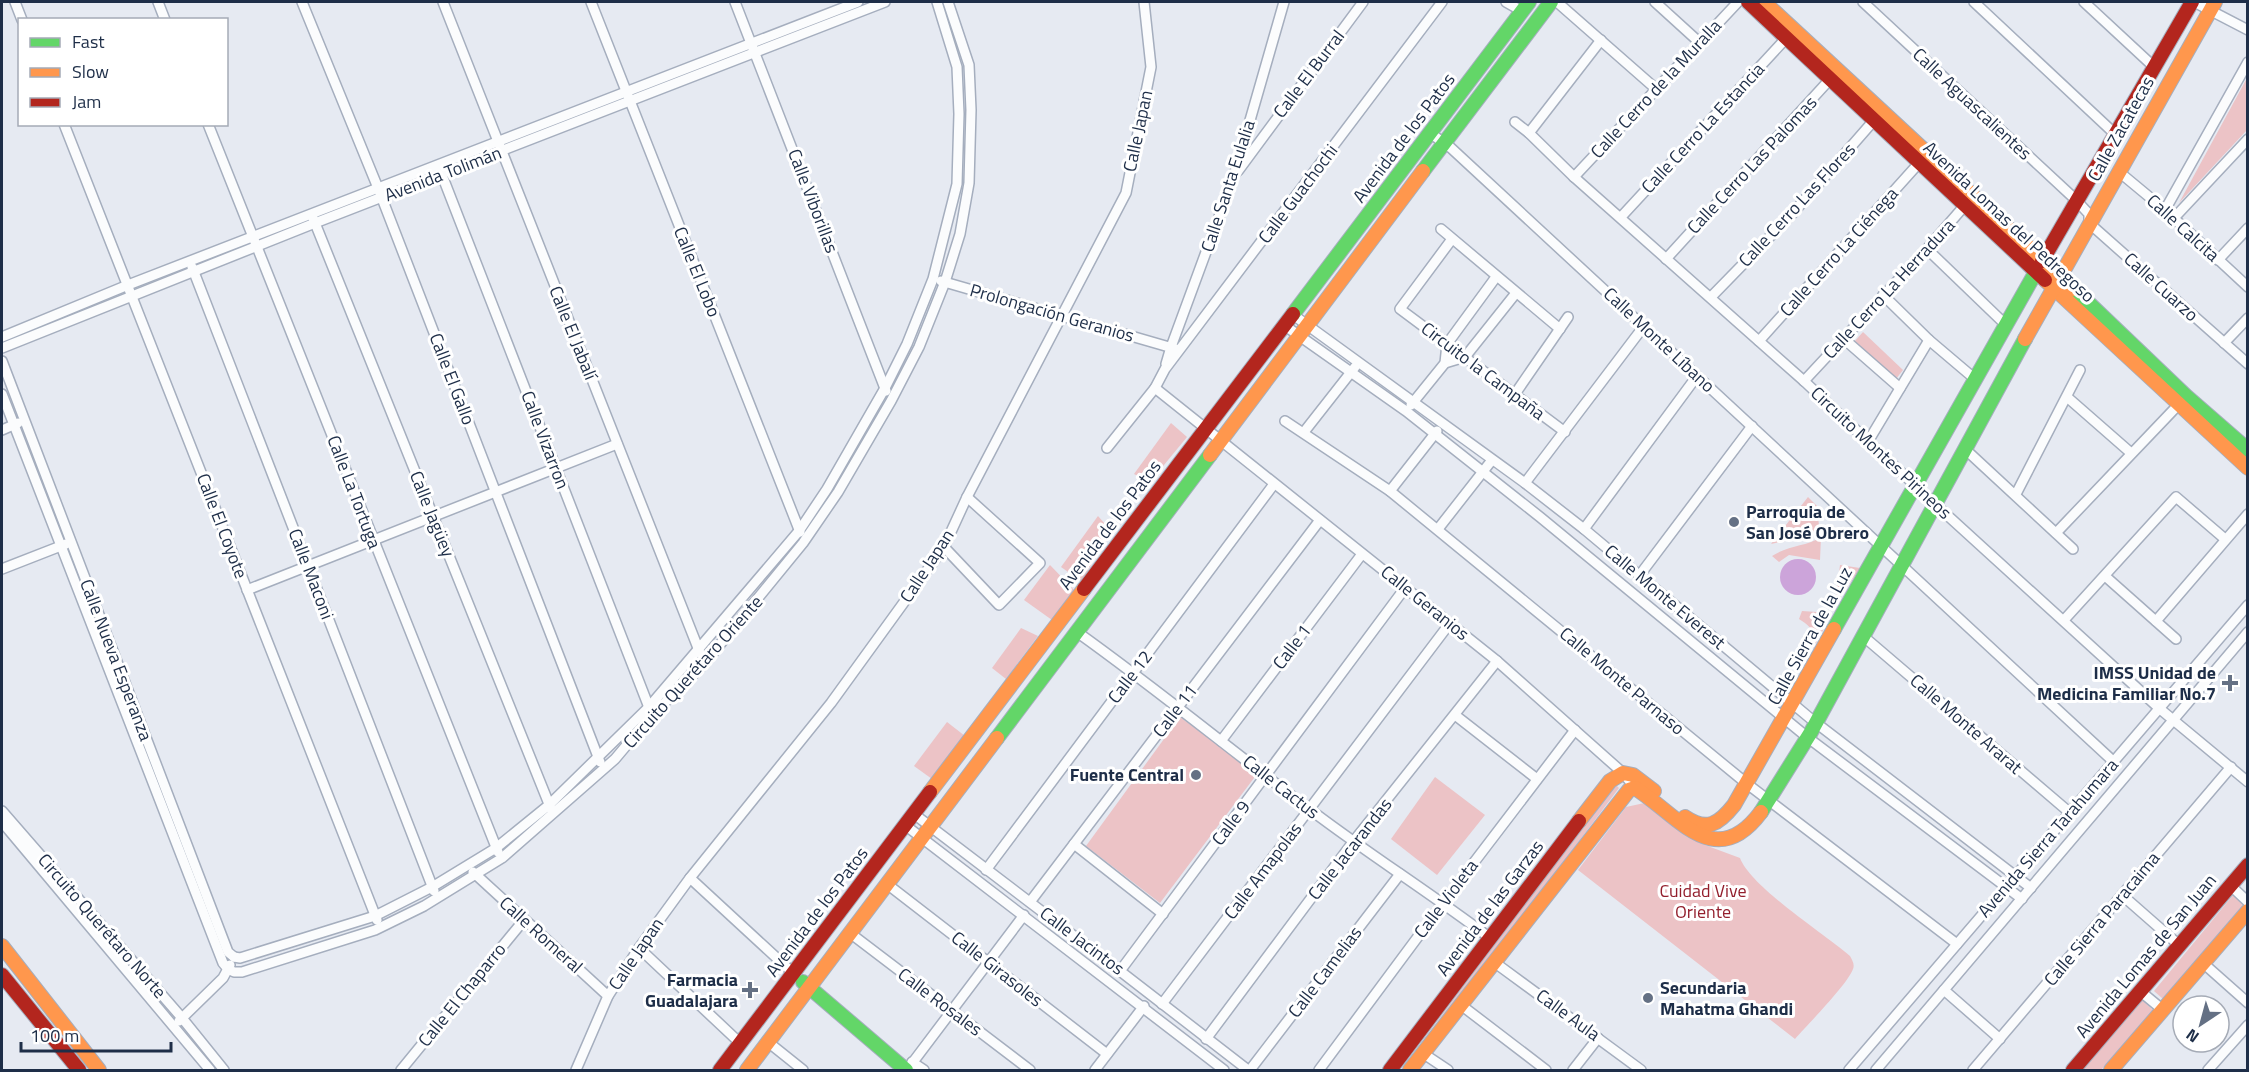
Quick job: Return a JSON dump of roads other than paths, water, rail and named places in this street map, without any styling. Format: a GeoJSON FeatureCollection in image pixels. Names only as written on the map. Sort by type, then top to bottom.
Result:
{"type":"FeatureCollection","features":[{"type":"Feature","properties":{"kind":"street"},"geometry":{"type":"LineString","coordinates":[[15,2],[21,18]]}},
{"type":"Feature","properties":{"kind":"street"},"geometry":{"type":"LineString","coordinates":[[158,2],[164,18]]}},
{"type":"Feature","properties":{"kind":"street","name":"Calle El Gallo"},"geometry":{"type":"LineString","coordinates":[[302,2],[380,193],[598,758],[605,768]]}},
{"type":"Feature","properties":{"kind":"street","name":"Calle El Jabalí"},"geometry":{"type":"LineString","coordinates":[[443,2],[704,664]]}},
{"type":"Feature","properties":{"kind":"street","name":"Calle El Lobo"},"geometry":{"type":"LineString","coordinates":[[591,2],[803,543]]}},
{"type":"Feature","properties":{"kind":"street","name":"Calle Viborillas"},"geometry":{"type":"LineString","coordinates":[[735,2],[891,401]]}},
{"type":"Feature","properties":{"kind":"street","name":"Avenida Tolimán"},"geometry":{"type":"LineString","coordinates":[[754,48],[858,2]]}},
{"type":"Feature","properties":{"kind":"street","name":"Avenida Tolimán"},"geometry":{"type":"LineString","coordinates":[[2,338],[190,261],[255,241],[440,170],[501,151],[628,97],[754,48],[885,2]]}},
{"type":"Feature","properties":{"kind":"street","name":"Circuito Querétaro Oriente"},"geometry":{"type":"LineString","coordinates":[[234,957],[240,958],[375,916],[432,887],[496,848],[551,809],[605,768],[698,650],[799,531],[827,489],[885,388],[907,344],[933,279],[957,184],[958,132],[957,67],[937,2]]}},
{"type":"Feature","properties":{"kind":"street","name":"Circuito Querétaro Oriente"},"geometry":{"type":"LineString","coordinates":[[228,969],[242,972],[380,928],[438,897],[502,858],[598,758],[704,664],[803,543],[838,492],[891,401],[919,347],[945,282],[960,234],[969,183],[971,132],[969,65],[948,2]]}},
{"type":"Feature","properties":{"kind":"street","name":"Calle Japan"},"geometry":{"type":"LineString","coordinates":[[576,1071],[608,996],[639,948],[690,878],[831,703],[944,547],[967,497],[1126,193],[1151,67],[1144,2]]}},
{"type":"Feature","properties":{"kind":"street","name":"Calle El Burral"},"geometry":{"type":"LineString","coordinates":[[1234,176],[1363,2]]}},
{"type":"Feature","properties":{"kind":"street","name":"Calle Guachochi"},"geometry":{"type":"LineString","coordinates":[[1107,448],[1442,2]]}},
{"type":"Feature","properties":{"kind":"street"},"geometry":{"type":"LineString","coordinates":[[1506,2],[1526,6]]}},
{"type":"Feature","properties":{"kind":"street","name":"Avenida de los Patos"},"geometry":{"type":"LineString","coordinates":[[747,1071],[1551,2]]}},
{"type":"Feature","properties":{"kind":"street"},"geometry":{"type":"LineString","coordinates":[[1557,2],[1655,88]]}},
{"type":"Feature","properties":{"kind":"street"},"geometry":{"type":"LineString","coordinates":[[1655,2],[1699,42]]}},
{"type":"Feature","properties":{"kind":"street","name":"Calle Cerro de la Muralla"},"geometry":{"type":"LineString","coordinates":[[1574,177],[1738,2]]}},
{"type":"Feature","properties":{"kind":"street","name":"Avenida Lomas del Pedregoso"},"geometry":{"type":"LineString","coordinates":[[1748,2],[1790,34],[1877,117],[2056,280],[2182,400],[2247,468]]}},
{"type":"Feature","properties":{"kind":"street","name":"Avenida Lomas del Pedregoso"},"geometry":{"type":"LineString","coordinates":[[1764,2],[1790,34]]}},
{"type":"Feature","properties":{"kind":"street","name":"Calle Aguascalientes"},"geometry":{"type":"LineString","coordinates":[[1863,2],[2079,203]]}},
{"type":"Feature","properties":{"kind":"street"},"geometry":{"type":"LineString","coordinates":[[1974,2],[2115,134]]}},
{"type":"Feature","properties":{"kind":"street"},"geometry":{"type":"LineString","coordinates":[[2084,2],[2153,66]]}},
{"type":"Feature","properties":{"kind":"street","name":"Calle Santa Eulalia"},"geometry":{"type":"LineString","coordinates":[[1165,369],[1234,176],[1285,4]]}},
{"type":"Feature","properties":{"kind":"street"},"geometry":{"type":"LineString","coordinates":[[2202,5],[2247,30]]}},
{"type":"Feature","properties":{"kind":"street","name":"Calle Zacatecas"},"geometry":{"type":"LineString","coordinates":[[2042,268],[2153,66],[2202,5]]}},
{"type":"Feature","properties":{"kind":"street","name":"Calle Zacatecas"},"geometry":{"type":"LineString","coordinates":[[2056,280],[2089,218],[2118,171],[2202,5]]}},
{"type":"Feature","properties":{"kind":"street","name":"Avenida de los Patos"},"geometry":{"type":"LineString","coordinates":[[723,1069],[793,973],[1526,6]]}},
{"type":"Feature","properties":{"kind":"street","name":"Calle Cerro La Estancia"},"geometry":{"type":"LineString","coordinates":[[1621,217],[1790,34]]}},
{"type":"Feature","properties":{"kind":"street"},"geometry":{"type":"LineString","coordinates":[[1529,133],[1601,40]]}},
{"type":"Feature","properties":{"kind":"street"},"geometry":{"type":"LineString","coordinates":[[2165,210],[2247,62]]}},
{"type":"Feature","properties":{"kind":"street","name":"Calle Cerro Las Palomas"},"geometry":{"type":"LineString","coordinates":[[1666,258],[1834,75]]}},
{"type":"Feature","properties":{"kind":"street","name":"Avenida Tolimán"},"geometry":{"type":"LineString","coordinates":[[440,170],[499,141],[628,97]]}},
{"type":"Feature","properties":{"kind":"street","name":"Avenida Lomas del Pedregoso"},"geometry":{"type":"LineString","coordinates":[[1877,117],[1919,163],[1969,201]]}},
{"type":"Feature","properties":{"kind":"street","name":"Calle Cerro Las Flores"},"geometry":{"type":"LineString","coordinates":[[1711,297],[1793,213],[1877,117]]}},
{"type":"Feature","properties":{"kind":"street","name":"Circuito Montes Pirineos"},"geometry":{"type":"LineString","coordinates":[[1515,122],[1869,440],[1918,488],[2160,709],[2247,782]]}},
{"type":"Feature","properties":{"kind":"street","name":"Calle El Coyote"},"geometry":{"type":"LineString","coordinates":[[65,126],[380,928]]}},
{"type":"Feature","properties":{"kind":"street","name":"Calle La Tortuga"},"geometry":{"type":"LineString","coordinates":[[209,126],[496,848],[502,858]]}},
{"type":"Feature","properties":{"kind":"street"},"geometry":{"type":"LineString","coordinates":[[958,132],[971,132]]}},
{"type":"Feature","properties":{"kind":"street","name":"Calle Monte Líbano"},"geometry":{"type":"LineString","coordinates":[[1430,134],[1444,143],[1900,563]]}},
{"type":"Feature","properties":{"kind":"street"},"geometry":{"type":"LineString","coordinates":[[2174,218],[2247,139]]}},
{"type":"Feature","properties":{"kind":"street","name":"Calle Cerro La Ciénega"},"geometry":{"type":"LineString","coordinates":[[1759,341],[1919,163]]}},
{"type":"Feature","properties":{"kind":"street","name":"Calle Vizarron"},"geometry":{"type":"LineString","coordinates":[[440,170],[651,711]]}},
{"type":"Feature","properties":{"kind":"street","name":"Calle Calcita"},"geometry":{"type":"LineString","coordinates":[[2118,171],[2174,218],[2247,287]]}},
{"type":"Feature","properties":{"kind":"street","name":"Calle Cerro La Herradura"},"geometry":{"type":"LineString","coordinates":[[1804,381],[1969,201]]}},
{"type":"Feature","properties":{"kind":"street","name":"Calle Cuarzo"},"geometry":{"type":"LineString","coordinates":[[2079,203],[2089,218],[2247,364]]}},
{"type":"Feature","properties":{"kind":"street","name":"Calle Jagüey"},"geometry":{"type":"LineString","coordinates":[[313,218],[551,809]]}},
{"type":"Feature","properties":{"kind":"street"},"geometry":{"type":"LineString","coordinates":[[2218,260],[2247,228]]}},
{"type":"Feature","properties":{"kind":"street"},"geometry":{"type":"LineString","coordinates":[[1441,229],[1560,329]]}},
{"type":"Feature","properties":{"kind":"street","name":"Circuito la Campaña"},"geometry":{"type":"LineString","coordinates":[[1452,239],[1400,309],[1565,432]]}},
{"type":"Feature","properties":{"kind":"street","name":"Avenida Tolimán"},"geometry":{"type":"LineString","coordinates":[[2,348],[194,271],[255,241]]}},
{"type":"Feature","properties":{"kind":"street"},"geometry":{"type":"LineString","coordinates":[[1927,249],[2007,326]]}},
{"type":"Feature","properties":{"kind":"street","name":"Calle Maconi"},"geometry":{"type":"LineString","coordinates":[[190,261],[432,887],[438,897]]}},
{"type":"Feature","properties":{"kind":"street","name":"Calle Sierra de la Luz"},"geometry":{"type":"LineString","coordinates":[[1623,772],[1633,775],[1692,823],[1707,826],[1717,823],[1727,814],[1748,785],[1795,706],[1882,548],[1918,488],[1975,379],[2042,268]]}},
{"type":"Feature","properties":{"kind":"street"},"geometry":{"type":"LineString","coordinates":[[1406,411],[1445,363],[1448,344],[1496,277]]}},
{"type":"Feature","properties":{"kind":"street","name":"Prolongación Geranios"},"geometry":{"type":"LineString","coordinates":[[933,279],[1180,351]]}},
{"type":"Feature","properties":{"kind":"street"},"geometry":{"type":"LineString","coordinates":[[1635,788],[1645,793],[1687,828],[1704,838],[1715,841],[1745,830],[1863,636],[1933,501],[1965,449],[2056,280]]}},
{"type":"Feature","properties":{"kind":"street"},"geometry":{"type":"LineString","coordinates":[[1445,363],[1465,357],[1516,293]]}},
{"type":"Feature","properties":{"kind":"street"},"geometry":{"type":"LineString","coordinates":[[1883,295],[1929,340],[1975,379]]}},
{"type":"Feature","properties":{"kind":"street"},"geometry":{"type":"LineString","coordinates":[[1515,394],[1568,317]]}},
{"type":"Feature","properties":{"kind":"street"},"geometry":{"type":"LineString","coordinates":[[2224,343],[2247,318]]}},
{"type":"Feature","properties":{"kind":"street","name":"Calle Monte Everest"},"geometry":{"type":"LineString","coordinates":[[1288,320],[1540,517],[1804,734],[2022,898]]}},
{"type":"Feature","properties":{"kind":"street","name":"Calle Monte Everest"},"geometry":{"type":"LineString","coordinates":[[1288,320],[1358,362],[1525,483],[1584,529],[1813,721],[2031,888]]}},
{"type":"Feature","properties":{"kind":"street"},"geometry":{"type":"LineString","coordinates":[[1525,483],[1644,326]]}},
{"type":"Feature","properties":{"kind":"street"},"geometry":{"type":"LineString","coordinates":[[1844,339],[1900,388]]}},
{"type":"Feature","properties":{"kind":"street"},"geometry":{"type":"LineString","coordinates":[[1869,440],[1929,340]]}},
{"type":"Feature","properties":{"kind":"street","name":"Calle Nueva Esperanza"},"geometry":{"type":"LineString","coordinates":[[2,361],[72,543],[146,755],[223,963],[228,969]]}},
{"type":"Feature","properties":{"kind":"street"},"geometry":{"type":"LineString","coordinates":[[1304,432],[1358,362]]}},
{"type":"Feature","properties":{"kind":"street"},"geometry":{"type":"LineString","coordinates":[[2016,494],[2080,370]]}},
{"type":"Feature","properties":{"kind":"street"},"geometry":{"type":"LineString","coordinates":[[1584,529],[1697,376]]}},
{"type":"Feature","properties":{"kind":"street"},"geometry":{"type":"LineString","coordinates":[[1155,387],[1206,429]]}},
{"type":"Feature","properties":{"kind":"street","name":"Calle Nueva Esperanza"},"geometry":{"type":"LineString","coordinates":[[2,394],[146,755],[228,952],[234,957]]}},
{"type":"Feature","properties":{"kind":"street"},"geometry":{"type":"LineString","coordinates":[[2067,397],[2131,453]]}},
{"type":"Feature","properties":{"kind":"street"},"geometry":{"type":"LineString","coordinates":[[2056,533],[2182,400]]}},
{"type":"Feature","properties":{"kind":"street","name":"Avenida Lomas del Pedregoso"},"geometry":{"type":"LineString","coordinates":[[2182,400],[2247,450]]}},
{"type":"Feature","properties":{"kind":"street"},"geometry":{"type":"LineString","coordinates":[[2,430],[26,420]]}},
{"type":"Feature","properties":{"kind":"street","name":"Calle Monte Parnaso"},"geometry":{"type":"LineString","coordinates":[[1285,421],[1390,491],[1748,785],[1957,944]]}},
{"type":"Feature","properties":{"kind":"street"},"geometry":{"type":"LineString","coordinates":[[1390,491],[1442,424]]}},
{"type":"Feature","properties":{"kind":"street"},"geometry":{"type":"LineString","coordinates":[[1639,576],[1752,426]]}},
{"type":"Feature","properties":{"kind":"street","name":"Calle Geranios"},"geometry":{"type":"LineString","coordinates":[[1206,429],[1497,661],[1623,772],[1635,788]]}},
{"type":"Feature","properties":{"kind":"street"},"geometry":{"type":"LineString","coordinates":[[248,590],[617,444]]}},
{"type":"Feature","properties":{"kind":"street"},"geometry":{"type":"LineString","coordinates":[[1965,449],[2073,549]]}},
{"type":"Feature","properties":{"kind":"street"},"geometry":{"type":"LineString","coordinates":[[1438,529],[1492,460]]}},
{"type":"Feature","properties":{"kind":"street","name":"Calle 12"},"geometry":{"type":"LineString","coordinates":[[987,870],[1274,484]]}},
{"type":"Feature","properties":{"kind":"street"},"geometry":{"type":"LineString","coordinates":[[2064,620],[2176,496],[2225,539]]}},
{"type":"Feature","properties":{"kind":"street"},"geometry":{"type":"LineString","coordinates":[[944,547],[999,605],[1040,563],[967,497]]}},
{"type":"Feature","properties":{"kind":"street"},"geometry":{"type":"LineString","coordinates":[[1540,517],[1550,503]]}},
{"type":"Feature","properties":{"kind":"street"},"geometry":{"type":"LineString","coordinates":[[2156,621],[2247,514]]}},
{"type":"Feature","properties":{"kind":"street","name":"Calle 11"},"geometry":{"type":"LineString","coordinates":[[1030,902],[1320,520]]}},
{"type":"Feature","properties":{"kind":"street"},"geometry":{"type":"LineString","coordinates":[[2,569],[61,545],[72,543]]}},
{"type":"Feature","properties":{"kind":"street","name":"Calle 1"},"geometry":{"type":"LineString","coordinates":[[1221,741],[1362,554]]}},
{"type":"Feature","properties":{"kind":"street"},"geometry":{"type":"LineString","coordinates":[[1900,563],[2114,762]]}},
{"type":"Feature","properties":{"kind":"street"},"geometry":{"type":"LineString","coordinates":[[2105,576],[2176,639]]}},
{"type":"Feature","properties":{"kind":"street","name":"Calle 9"},"geometry":{"type":"LineString","coordinates":[[1120,971],[1405,588]]}},
{"type":"Feature","properties":{"kind":"street","name":"Avenida Sierra Tarahumara"},"geometry":{"type":"LineString","coordinates":[[1849,1071],[2247,605]]}},
{"type":"Feature","properties":{"kind":"street"},"geometry":{"type":"LineString","coordinates":[[1665,621],[1676,608]]}},
{"type":"Feature","properties":{"kind":"street","name":"Calle Amapolas"},"geometry":{"type":"LineString","coordinates":[[1162,1004],[1450,623]]}},
{"type":"Feature","properties":{"kind":"street","name":"Calle Cactus"},"geometry":{"type":"LineString","coordinates":[[1077,632],[1134,672],[1353,842],[1490,938]]}},
{"type":"Feature","properties":{"kind":"street","name":"Avenida Sierra Tarahumara"},"geometry":{"type":"LineString","coordinates":[[1876,1071],[2247,632]]}},
{"type":"Feature","properties":{"kind":"street","name":"Calle Monte Ararat"},"geometry":{"type":"LineString","coordinates":[[1863,636],[2069,812]]}},
{"type":"Feature","properties":{"kind":"street","name":"Calle Jacarandas"},"geometry":{"type":"LineString","coordinates":[[1206,1039],[1353,842],[1497,661]]}},
{"type":"Feature","properties":{"kind":"street"},"geometry":{"type":"LineString","coordinates":[[1455,715],[1537,778]]}},
{"type":"Feature","properties":{"kind":"street","name":"Calle Violeta"},"geometry":{"type":"LineString","coordinates":[[1319,1071],[1575,730]]}},
{"type":"Feature","properties":{"kind":"street","name":"Calle Sierra Paracaima"},"geometry":{"type":"LineString","coordinates":[[1973,1071],[2231,767]]}},
{"type":"Feature","properties":{"kind":"street","name":"Avenida de las Garzas"},"geometry":{"type":"LineString","coordinates":[[1390,1071],[1610,781],[1623,772]]}},
{"type":"Feature","properties":{"kind":"street","name":"Avenida de las Garzas"},"geometry":{"type":"LineString","coordinates":[[1410,1071],[1571,862],[1629,790],[1635,788]]}},
{"type":"Feature","properties":{"kind":"street"},"geometry":{"type":"LineString","coordinates":[[1900,807],[1910,794]]}},
{"type":"Feature","properties":{"kind":"street","name":"Circuito Querétaro Norte"},"geometry":{"type":"LineString","coordinates":[[2,811],[182,1018],[224,1071]]}},
{"type":"Feature","properties":{"kind":"street","name":"Calle Jacintos"},"geometry":{"type":"LineString","coordinates":[[909,820],[931,826],[1249,1071]]}},
{"type":"Feature","properties":{"kind":"street","name":"Calle Jacintos"},"geometry":{"type":"LineString","coordinates":[[909,820],[921,838],[1224,1071]]}},
{"type":"Feature","properties":{"kind":"street","name":"Circuito Querétaro Norte"},"geometry":{"type":"LineString","coordinates":[[2,822],[210,1071]]}},
{"type":"Feature","properties":{"kind":"street"},"geometry":{"type":"LineString","coordinates":[[1074,844],[1163,914]]}},
{"type":"Feature","properties":{"kind":"street"},"geometry":{"type":"LineString","coordinates":[[1557,851],[1571,862]]}},
{"type":"Feature","properties":{"kind":"street","name":"Calle Romeral"},"geometry":{"type":"LineString","coordinates":[[468,865],[524,920],[608,996]]}},
{"type":"Feature","properties":{"kind":"street","name":"Avenida Lomas de San Juan"},"geometry":{"type":"LineString","coordinates":[[2073,1071],[2247,865]]}},
{"type":"Feature","properties":{"kind":"street","name":"Calle Camelias"},"geometry":{"type":"LineString","coordinates":[[1249,1071],[1400,874]]}},
{"type":"Feature","properties":{"kind":"street"},"geometry":{"type":"LineString","coordinates":[[690,878],[808,988],[909,1068],[924,1071]]}},
{"type":"Feature","properties":{"kind":"street","name":"Calle Girasoles"},"geometry":{"type":"LineString","coordinates":[[887,884],[1107,1054]]}},
{"type":"Feature","properties":{"kind":"street"},"geometry":{"type":"LineString","coordinates":[[2230,885],[2247,902]]}},
{"type":"Feature","properties":{"kind":"street"},"geometry":{"type":"LineString","coordinates":[[2122,895],[2179,945]]}},
{"type":"Feature","properties":{"kind":"street"},"geometry":{"type":"LineString","coordinates":[[2111,1071],[2247,911]]}},
{"type":"Feature","properties":{"kind":"street"},"geometry":{"type":"LineString","coordinates":[[909,1068],[1024,915]]}},
{"type":"Feature","properties":{"kind":"street","name":"Calle El Chaparro"},"geometry":{"type":"LineString","coordinates":[[401,1071],[524,920]]}},
{"type":"Feature","properties":{"kind":"street","name":"Calle Rosales"},"geometry":{"type":"LineString","coordinates":[[850,933],[1030,1071]]}},
{"type":"Feature","properties":{"kind":"street"},"geometry":{"type":"LineString","coordinates":[[2,946],[99,1071]]}},
{"type":"Feature","properties":{"kind":"street"},"geometry":{"type":"LineString","coordinates":[[639,948],[740,1044]]}},
{"type":"Feature","properties":{"kind":"street"},"geometry":{"type":"LineString","coordinates":[[174,1026],[223,978],[234,957]]}},
{"type":"Feature","properties":{"kind":"street","name":"Calle Aula"},"geometry":{"type":"LineString","coordinates":[[1494,962],[1641,1071]]}},
{"type":"Feature","properties":{"kind":"street"},"geometry":{"type":"LineString","coordinates":[[2202,963],[2247,1003]]}},
{"type":"Feature","properties":{"kind":"street"},"geometry":{"type":"LineString","coordinates":[[2,975],[79,1071]]}},
{"type":"Feature","properties":{"kind":"street"},"geometry":{"type":"LineString","coordinates":[[1944,990],[2000,1039]]}},
{"type":"Feature","properties":{"kind":"street"},"geometry":{"type":"LineString","coordinates":[[2140,991],[2163,1010]]}},
{"type":"Feature","properties":{"kind":"street"},"geometry":{"type":"LineString","coordinates":[[1095,1071],[1151,997]]}},
{"type":"Feature","properties":{"kind":"street"},"geometry":{"type":"LineString","coordinates":[[1461,1005],[1546,1071]]}},
{"type":"Feature","properties":{"kind":"street"},"geometry":{"type":"LineString","coordinates":[[2208,1071],[2247,1024]]}},
{"type":"Feature","properties":{"kind":"street"},"geometry":{"type":"LineString","coordinates":[[1881,1033],[1897,1046]]}},
{"type":"Feature","properties":{"kind":"street"},"geometry":{"type":"LineString","coordinates":[[1573,1071],[1598,1038]]}},
{"type":"Feature","properties":{"kind":"street"},"geometry":{"type":"LineString","coordinates":[[768,1042],[803,1071]]}},
{"type":"Feature","properties":{"kind":"street"},"geometry":{"type":"LineString","coordinates":[[1424,1054],[1448,1071]]}},
{"type":"Feature","properties":{"kind":"place","name":"Parroquia de San José Obrero"},"geometry":{"type":"Point","coordinates":[1734,522]}},
{"type":"Feature","properties":{"kind":"place","name":"IMSS Unidad de Medicina Familiar No.7"},"geometry":{"type":"Point","coordinates":[2230,683]}},
{"type":"Feature","properties":{"kind":"place","name":"Fuente Central"},"geometry":{"type":"Point","coordinates":[1196,775]}},
{"type":"Feature","properties":{"kind":"place","name":"Farmacia Guadalajara"},"geometry":{"type":"Point","coordinates":[750,990]}},
{"type":"Feature","properties":{"kind":"place","name":"Secundaria Mahatma Ghandi"},"geometry":{"type":"Point","coordinates":[1648,998]}},
{"type":"Feature","properties":{"kind":"park label","name":"Cuidad Vive Oriente"},"geometry":{"type":"Point","coordinates":[1703,901]}}]}
